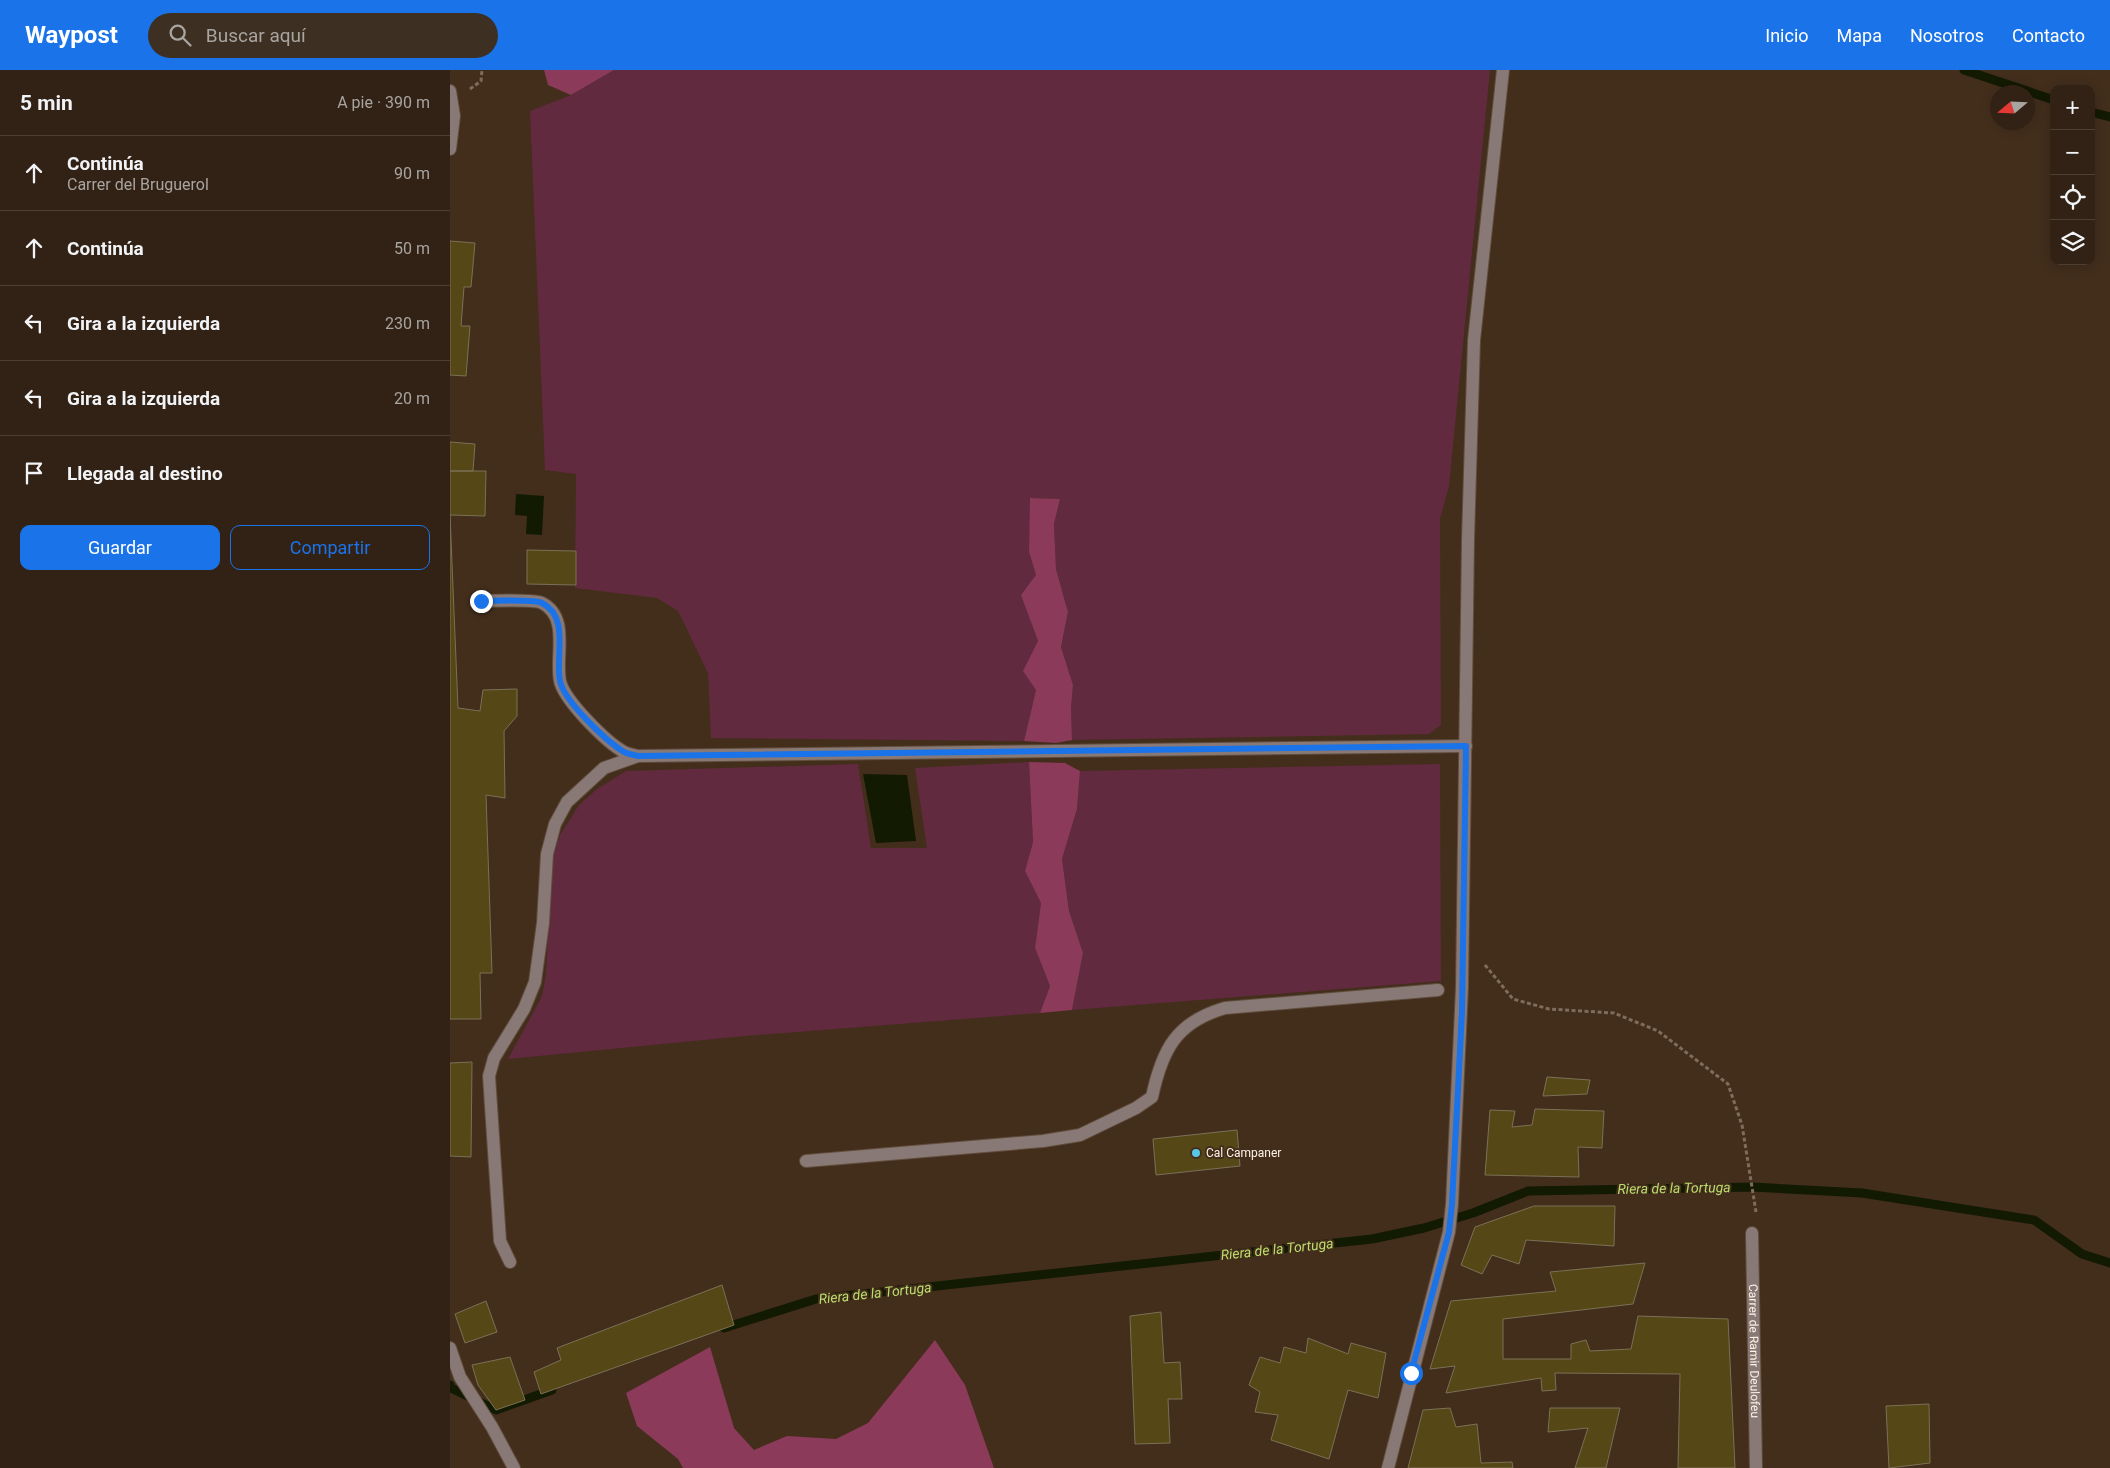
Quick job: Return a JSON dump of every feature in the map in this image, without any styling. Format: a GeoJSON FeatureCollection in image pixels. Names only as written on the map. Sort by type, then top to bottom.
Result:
{"type":"FeatureCollection","features":[{"type":"Feature","properties":{"kind":"street"},"geometry":{"type":"LineString","coordinates":[[1388,1468],[1449,1232],[1452,1204],[1462,988],[1468,539],[1474,340],[1504,70]]}},
{"type":"Feature","properties":{"kind":"street"},"geometry":{"type":"LineString","coordinates":[[450,91],[454,101],[454,116],[450,149]]}},
{"type":"Feature","properties":{"kind":"street"},"geometry":{"type":"LineString","coordinates":[[481,601],[541,602],[552,609],[558,619],[560,682],[577,709],[594,726],[625,753],[638,756],[1466,746]]}},
{"type":"Feature","properties":{"kind":"street"},"geometry":{"type":"LineString","coordinates":[[510,1262],[500,1241],[489,1076],[494,1058],[524,1009],[535,982],[543,923],[547,854],[555,824],[567,802],[604,768],[638,756]]}},
{"type":"Feature","properties":{"kind":"street"},"geometry":{"type":"LineString","coordinates":[[806,1161],[1043,1141],[1080,1135],[1136,1108],[1152,1097],[1158,1068],[1165,1050],[1182,1032],[1206,1014],[1225,1008],[1438,990]]}},
{"type":"Feature","properties":{"kind":"street","name":"Carrer de Ramir Deulofeu"},"geometry":{"type":"LineString","coordinates":[[1752,1233],[1756,1468]]}},
{"type":"Feature","properties":{"kind":"street"},"geometry":{"type":"LineString","coordinates":[[450,1348],[460,1377],[492,1427],[514,1468]]}},
{"type":"Feature","properties":{"kind":"path"},"geometry":{"type":"LineString","coordinates":[[1480,959],[1514,999],[1549,1009],[1614,1013],[1658,1031],[1728,1084],[1742,1125],[1757,1219]]}},
{"type":"Feature","properties":{"kind":"shaded area"},"geometry":{"type":"Polygon","coordinates":[[[544,70],[614,70],[571,95],[548,85],[544,70]]]}},
{"type":"Feature","properties":{"kind":"shaded area"},"geometry":{"type":"Polygon","coordinates":[[[614,70],[1490,70],[1449,486],[1440,519],[1441,725],[1429,734],[1072,740],[1071,708],[1073,685],[1061,647],[1068,612],[1056,569],[1054,524],[1060,499],[1031,498],[1029,552],[1036,575],[1030,619],[1038,641],[1024,671],[1036,690],[1024,741],[711,738],[708,673],[678,611],[657,598],[575,588],[576,474],[545,470],[530,111],[571,95],[614,70]]]}},
{"type":"Feature","properties":{"kind":"shaded area"},"geometry":{"type":"Polygon","coordinates":[[[516,494],[544,496],[542,535],[526,534],[527,516],[515,515],[516,494]]]}},
{"type":"Feature","properties":{"kind":"shaded area"},"geometry":{"type":"Polygon","coordinates":[[[1030,498],[1060,499],[1054,524],[1056,569],[1068,612],[1061,647],[1073,685],[1071,708],[1072,740],[1056,743],[1024,741],[1036,690],[1023,671],[1038,641],[1021,595],[1036,575],[1029,552],[1030,498]]]}},
{"type":"Feature","properties":{"kind":"shaded area"},"geometry":{"type":"Polygon","coordinates":[[[1029,762],[1033,842],[1025,871],[1041,903],[1035,948],[1050,986],[1040,1013],[745,1036],[508,1059],[542,996],[546,975],[551,862],[560,835],[579,805],[597,789],[626,771],[858,764],[871,848],[927,848],[915,768],[1029,762]]]}},
{"type":"Feature","properties":{"kind":"shaded area"},"geometry":{"type":"Polygon","coordinates":[[[1029,762],[1065,763],[1080,771],[1077,809],[1062,859],[1069,911],[1083,953],[1072,1010],[1040,1013],[1050,986],[1035,948],[1041,903],[1025,871],[1033,842],[1029,762]]]}},
{"type":"Feature","properties":{"kind":"shaded area"},"geometry":{"type":"Polygon","coordinates":[[[1440,764],[1441,981],[1072,1010],[1083,953],[1069,911],[1062,859],[1077,809],[1080,771],[1440,764]]]}},
{"type":"Feature","properties":{"kind":"shaded area"},"geometry":{"type":"Polygon","coordinates":[[[863,774],[907,775],[916,841],[876,843],[863,774]]]}},
{"type":"Feature","properties":{"kind":"shaded area"},"geometry":{"type":"Polygon","coordinates":[[[935,1340],[965,1385],[994,1468],[683,1468],[678,1459],[637,1426],[626,1393],[710,1347],[734,1428],[754,1450],[787,1436],[836,1439],[868,1423],[935,1340]]]}},
{"type":"Feature","properties":{"kind":"building"},"geometry":{"type":"Polygon","coordinates":[[[450,241],[475,243],[471,287],[464,287],[461,326],[470,326],[466,376],[450,375],[450,241]]]}},
{"type":"Feature","properties":{"kind":"building"},"geometry":{"type":"Polygon","coordinates":[[[450,442],[475,444],[473,471],[450,471],[450,442]]]}},
{"type":"Feature","properties":{"kind":"building"},"geometry":{"type":"Polygon","coordinates":[[[450,471],[486,471],[485,516],[450,515],[450,471]]]}},
{"type":"Feature","properties":{"kind":"building"},"geometry":{"type":"Polygon","coordinates":[[[450,515],[458,708],[480,711],[483,690],[517,689],[517,716],[504,731],[505,798],[486,795],[492,973],[480,973],[481,1019],[450,1019],[450,515]]]}},
{"type":"Feature","properties":{"kind":"building"},"geometry":{"type":"Polygon","coordinates":[[[527,550],[576,551],[576,585],[527,584],[527,550]]]}},
{"type":"Feature","properties":{"kind":"building"},"geometry":{"type":"Polygon","coordinates":[[[472,1062],[471,1157],[450,1156],[450,1063],[472,1062]]]}},
{"type":"Feature","properties":{"kind":"building"},"geometry":{"type":"Polygon","coordinates":[[[1547,1077],[1590,1080],[1587,1094],[1543,1096],[1547,1077]]]}},
{"type":"Feature","properties":{"kind":"building"},"geometry":{"type":"Polygon","coordinates":[[[1535,1109],[1604,1111],[1602,1148],[1578,1147],[1579,1177],[1485,1175],[1490,1110],[1515,1111],[1512,1127],[1532,1125],[1535,1109]]]}},
{"type":"Feature","properties":{"kind":"building","name":"Cal Campaner"},"geometry":{"type":"Polygon","coordinates":[[[1237,1130],[1240,1166],[1156,1175],[1153,1139],[1237,1130]]]}},
{"type":"Feature","properties":{"kind":"building"},"geometry":{"type":"Polygon","coordinates":[[[1534,1206],[1615,1206],[1614,1246],[1526,1240],[1519,1264],[1492,1255],[1482,1274],[1461,1265],[1475,1227],[1534,1206]]]}},
{"type":"Feature","properties":{"kind":"building"},"geometry":{"type":"Polygon","coordinates":[[[1645,1263],[1633,1304],[1503,1319],[1503,1359],[1571,1359],[1571,1344],[1586,1340],[1590,1351],[1631,1349],[1638,1316],[1728,1319],[1735,1468],[1678,1468],[1680,1374],[1555,1373],[1556,1390],[1542,1391],[1541,1378],[1446,1393],[1455,1366],[1430,1369],[1451,1301],[1556,1291],[1550,1272],[1645,1263]]]}},
{"type":"Feature","properties":{"kind":"building"},"geometry":{"type":"Polygon","coordinates":[[[722,1285],[734,1325],[541,1394],[534,1372],[561,1360],[557,1348],[722,1285]]]}},
{"type":"Feature","properties":{"kind":"building"},"geometry":{"type":"Polygon","coordinates":[[[486,1301],[497,1332],[465,1343],[455,1314],[486,1301]]]}},
{"type":"Feature","properties":{"kind":"building"},"geometry":{"type":"Polygon","coordinates":[[[1161,1312],[1164,1363],[1180,1362],[1182,1399],[1168,1399],[1170,1443],[1135,1444],[1130,1316],[1161,1312]]]}},
{"type":"Feature","properties":{"kind":"building"},"geometry":{"type":"Polygon","coordinates":[[[1308,1338],[1348,1354],[1351,1343],[1386,1353],[1378,1398],[1348,1390],[1329,1459],[1271,1440],[1278,1415],[1255,1412],[1260,1392],[1249,1385],[1260,1357],[1280,1363],[1284,1347],[1306,1353],[1308,1338]]]}},
{"type":"Feature","properties":{"kind":"building"},"geometry":{"type":"Polygon","coordinates":[[[510,1357],[525,1400],[496,1410],[478,1385],[472,1365],[510,1357]]]}},
{"type":"Feature","properties":{"kind":"building"},"geometry":{"type":"Polygon","coordinates":[[[1929,1404],[1930,1463],[1889,1468],[1886,1406],[1929,1404]]]}},
{"type":"Feature","properties":{"kind":"building"},"geometry":{"type":"Polygon","coordinates":[[[1450,1408],[1456,1427],[1477,1424],[1481,1463],[1512,1462],[1513,1468],[1408,1468],[1423,1410],[1450,1408]]]}},
{"type":"Feature","properties":{"kind":"building"},"geometry":{"type":"Polygon","coordinates":[[[1550,1408],[1620,1408],[1606,1468],[1575,1468],[1588,1428],[1548,1432],[1550,1408]]]}},
{"type":"Feature","properties":{"kind":"waterway"},"geometry":{"type":"LineString","coordinates":[[1964,70],[2050,99]]}},
{"type":"Feature","properties":{"kind":"waterway"},"geometry":{"type":"LineString","coordinates":[[2095,113],[2110,117]]}},
{"type":"Feature","properties":{"kind":"waterway","name":"Riera de la Tortuga"},"geometry":{"type":"LineString","coordinates":[[724,1328],[816,1299],[1372,1239],[1424,1228],[1473,1213],[1528,1191],[1752,1187],[1862,1193],[2034,1220],[2082,1254],[2110,1263]]}},
{"type":"Feature","properties":{"kind":"waterway","name":"Riera de la Tortuga"},"geometry":{"type":"LineString","coordinates":[[450,1385],[451,1388],[496,1410],[552,1390]]}},
{"type":"Feature","properties":{"kind":"place","name":"Cal Campaner"},"geometry":{"type":"Point","coordinates":[1196,1153]}},
{"type":"Feature","properties":{"kind":"route"},"geometry":{"type":"LineString","coordinates":[[481,601],[541,602],[552,609],[558,619],[560,682],[577,709],[594,726],[625,753],[638,756],[1466,746],[1462,1012],[1452,1204],[1449,1232],[1411,1373]]}}]}
